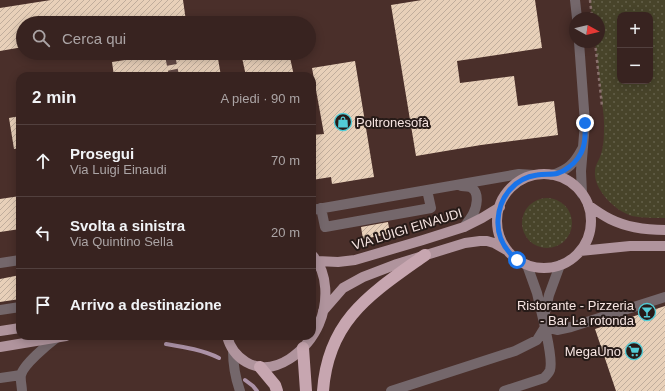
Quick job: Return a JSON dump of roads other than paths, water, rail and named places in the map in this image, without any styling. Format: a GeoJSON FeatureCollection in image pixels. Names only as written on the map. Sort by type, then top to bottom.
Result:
{"type":"FeatureCollection","features":[{"type":"Feature","properties":{"kind":"highway"},"geometry":{"type":"LineString","coordinates":[[323,391],[327,362],[335,339],[346,321],[364,302],[425,255]]}},
{"type":"Feature","properties":{"kind":"highway"},"geometry":{"type":"LineString","coordinates":[[303,348],[306,391]]}},
{"type":"Feature","properties":{"kind":"highway"},"geometry":{"type":"LineString","coordinates":[[260,367],[277,391]]}},
{"type":"Feature","properties":{"kind":"main road","name":"VIA LUIGI EINAUDI"},"geometry":{"type":"LineString","coordinates":[[534,175],[552,175],[570,182],[582,194],[588,205],[590,213],[590,230],[580,251],[571,259],[554,267],[533,267],[517,260],[504,246],[498,231],[500,207],[507,193],[513,186],[526,178],[534,175]]}},
{"type":"Feature","properties":{"kind":"main road","name":"VIA LUIGI EINAUDI"},"geometry":{"type":"LineString","coordinates":[[588,205],[609,219],[650,230],[665,230]]}},
{"type":"Feature","properties":{"kind":"main road","name":"VIA LUIGI EINAUDI"},"geometry":{"type":"LineString","coordinates":[[316,258],[338,262],[355,260],[464,227],[500,207]]}},
{"type":"Feature","properties":{"kind":"main road","name":"VIA LUIGI EINAUDI"},"geometry":{"type":"LineString","coordinates":[[323,311],[343,288],[363,277],[425,255],[465,243],[480,241],[494,243],[509,252]]}},
{"type":"Feature","properties":{"kind":"main road"},"geometry":{"type":"LineString","coordinates":[[580,251],[630,246],[665,246]]}},
{"type":"Feature","properties":{"kind":"main road","name":"VIA LUIGI EINAUDI"},"geometry":{"type":"LineString","coordinates":[[316,260],[322,270],[325,282],[323,311],[316,330]]}},
{"type":"Feature","properties":{"kind":"main road"},"geometry":{"type":"LineString","coordinates":[[0,331],[16,329]]}},
{"type":"Feature","properties":{"kind":"main road"},"geometry":{"type":"LineString","coordinates":[[0,347],[44,340]]}},
{"type":"Feature","properties":{"kind":"main road"},"geometry":{"type":"LineString","coordinates":[[228,340],[233,350],[240,358],[250,364],[260,367]]}},
{"type":"Feature","properties":{"kind":"main road","name":"VIA LUIGI EINAUDI"},"geometry":{"type":"LineString","coordinates":[[260,367],[272,367],[282,364],[292,358],[310,340]]}},
{"type":"Feature","properties":{"kind":"street"},"geometry":{"type":"LineString","coordinates":[[575,0],[576,12]]}},
{"type":"Feature","properties":{"kind":"street"},"geometry":{"type":"LineString","coordinates":[[579,48],[585,123],[581,171],[582,194]]}},
{"type":"Feature","properties":{"kind":"street"},"geometry":{"type":"LineString","coordinates":[[552,175],[569,167],[576,160],[583,148]]}},
{"type":"Feature","properties":{"kind":"street"},"geometry":{"type":"LineString","coordinates":[[427,190],[431,208],[325,227],[317,209],[519,174],[534,175]]}},
{"type":"Feature","properties":{"kind":"street"},"geometry":{"type":"LineString","coordinates":[[455,186],[466,186],[473,188],[476,192],[477,200],[474,213],[464,227]]}},
{"type":"Feature","properties":{"kind":"street"},"geometry":{"type":"LineString","coordinates":[[0,263],[16,261]]}},
{"type":"Feature","properties":{"kind":"street"},"geometry":{"type":"LineString","coordinates":[[504,391],[544,378],[549,370],[550,358],[544,323],[537,293],[527,265]]}},
{"type":"Feature","properties":{"kind":"street"},"geometry":{"type":"LineString","coordinates":[[391,391],[515,351],[537,340],[544,323],[549,295],[560,265]]}},
{"type":"Feature","properties":{"kind":"street"},"geometry":{"type":"LineString","coordinates":[[544,323],[557,330],[571,327],[665,297]]}},
{"type":"Feature","properties":{"kind":"street"},"geometry":{"type":"LineString","coordinates":[[0,310],[16,308]]}},
{"type":"Feature","properties":{"kind":"street"},"geometry":{"type":"LineString","coordinates":[[22,391],[20,375],[32,359],[54,340]]}},
{"type":"Feature","properties":{"kind":"street"},"geometry":{"type":"LineString","coordinates":[[233,350],[235,375],[240,391]]}},
{"type":"Feature","properties":{"kind":"street"},"geometry":{"type":"LineString","coordinates":[[0,378],[20,375]]}},
{"type":"Feature","properties":{"kind":"waterway"},"geometry":{"type":"LineString","coordinates":[[166,344],[200,351],[219,358]]}},
{"type":"Feature","properties":{"kind":"waterway"},"geometry":{"type":"LineString","coordinates":[[245,380],[257,391]]}},
{"type":"Feature","properties":{"kind":"tunnel"},"geometry":{"type":"LineString","coordinates":[[171,60],[173,72]]}},
{"type":"Feature","properties":{"kind":"place","name":"Poltronesofà"},"geometry":{"type":"Point","coordinates":[343,122]}},
{"type":"Feature","properties":{"kind":"place","name":"Ristorante - Pizzeria - Bar La rotonda"},"geometry":{"type":"Point","coordinates":[647,312]}},
{"type":"Feature","properties":{"kind":"place","name":"MegaUno"},"geometry":{"type":"Point","coordinates":[634,351]}}]}
